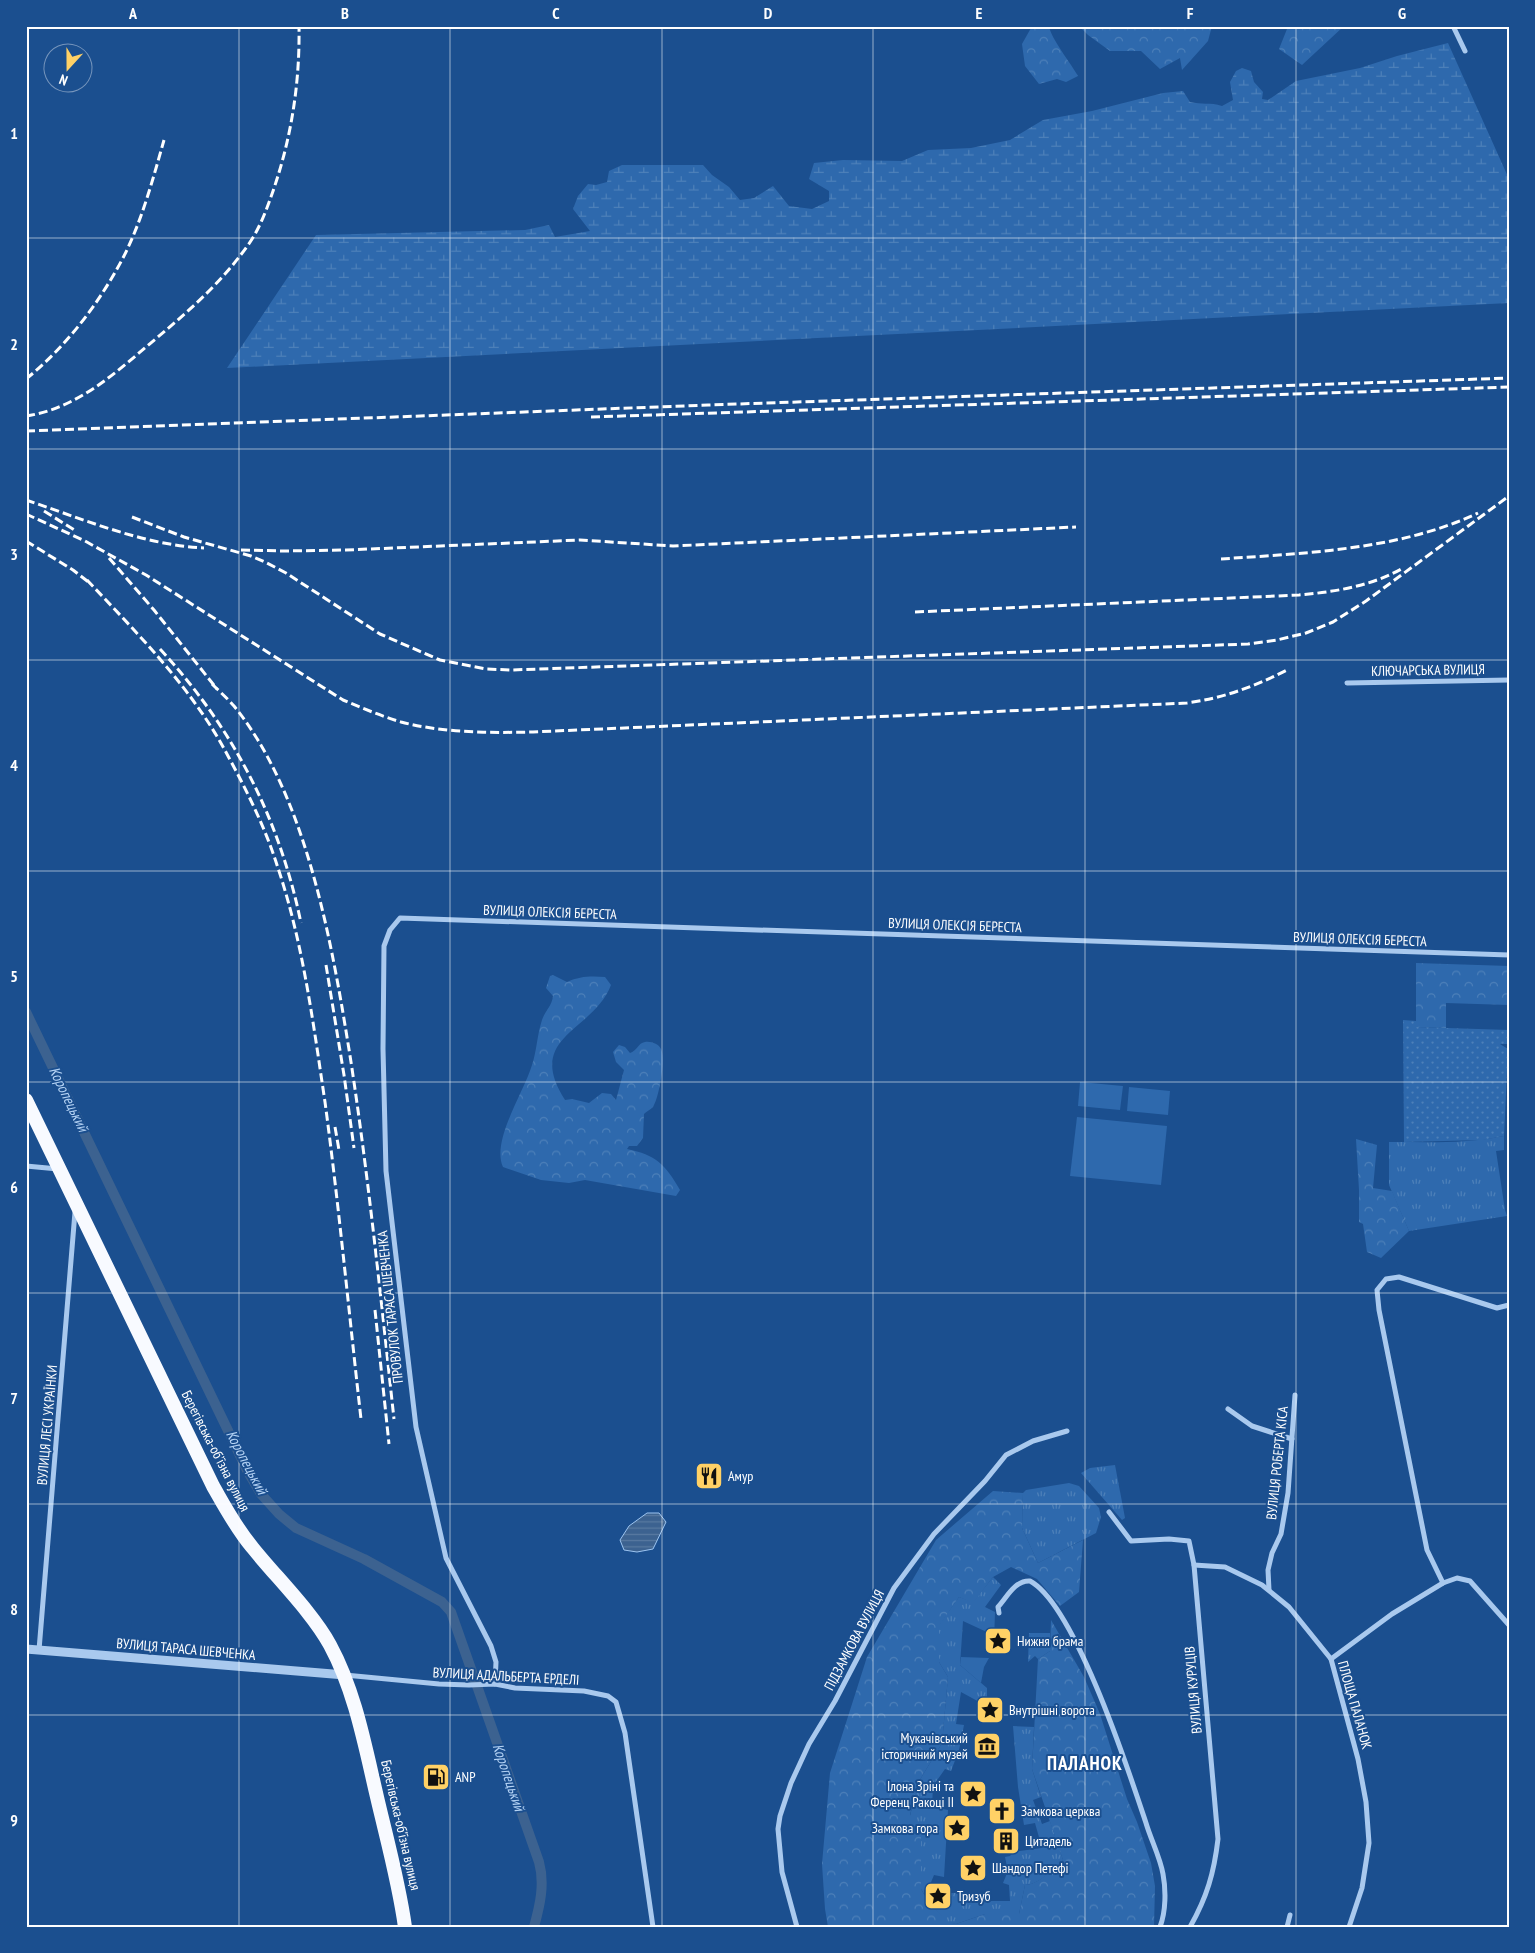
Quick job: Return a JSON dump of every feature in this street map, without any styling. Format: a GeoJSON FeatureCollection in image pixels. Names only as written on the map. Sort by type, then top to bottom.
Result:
{"type":"FeatureCollection","features":[{"type":"Feature","properties":{"kind":"highway","name":"Берегівська-обʼїзна вулиця"},"geometry":{"type":"LineString","coordinates":[[26,1100],[194,1448],[232,1520],[329,1643],[344,1675],[368,1758],[402,1900],[405,1927]]}},
{"type":"Feature","properties":{"kind":"street"},"geometry":{"type":"LineString","coordinates":[[1453,26],[1466,51]]}},
{"type":"Feature","properties":{"kind":"street","name":"КЛЮЧАРСЬКА ВУЛИЦЯ"},"geometry":{"type":"LineString","coordinates":[[1347,683],[1509,680]]}},
{"type":"Feature","properties":{"kind":"street","name":"ВУЛИЦЯ ОЛЕКСІЯ БЕРЕСТА"},"geometry":{"type":"LineString","coordinates":[[400,918],[1509,955]]}},
{"type":"Feature","properties":{"kind":"street","name":"ПРОВУЛОК ТАРАСА ШЕВЧЕНКА"},"geometry":{"type":"LineString","coordinates":[[400,918],[390,930],[384,946],[383,1049],[386,1171],[410,1389],[426,1476],[446,1558],[492,1646],[496,1662],[495,1684]]}},
{"type":"Feature","properties":{"kind":"street"},"geometry":{"type":"LineString","coordinates":[[26,1166],[59,1169]]}},
{"type":"Feature","properties":{"kind":"street","name":"ВУЛИЦЯ ЛЕСІ УКРАЇНКИ"},"geometry":{"type":"LineString","coordinates":[[39,1650],[76,1202]]}},
{"type":"Feature","properties":{"kind":"street"},"geometry":{"type":"LineString","coordinates":[[1442,1583],[1427,1550],[1379,1310],[1377,1290],[1386,1279],[1399,1277],[1497,1308],[1509,1304]]}},
{"type":"Feature","properties":{"kind":"street","name":"ВУЛИЦЯ РОБЕРТА КІСА"},"geometry":{"type":"LineString","coordinates":[[1269,1590],[1268,1570],[1272,1553],[1281,1534],[1288,1492],[1295,1395]]}},
{"type":"Feature","properties":{"kind":"street"},"geometry":{"type":"LineString","coordinates":[[1228,1409],[1252,1426],[1292,1439]]}},
{"type":"Feature","properties":{"kind":"street","name":"ПІДЗАМКОВА ВУЛИЦЯ"},"geometry":{"type":"LineString","coordinates":[[797,1927],[782,1872],[778,1829],[780,1816],[791,1783],[809,1744],[835,1701],[894,1588],[934,1534],[985,1481],[1006,1455],[1033,1441],[1067,1431]]}},
{"type":"Feature","properties":{"kind":"street","name":"ВУЛИЦЯ КУРУЦІВ"},"geometry":{"type":"LineString","coordinates":[[1109,1512],[1131,1541],[1169,1539],[1189,1541],[1194,1565],[1218,1839],[1215,1866],[1206,1898],[1190,1927]]}},
{"type":"Feature","properties":{"kind":"street","name":"ПЛОЩА ПАЛАНОК"},"geometry":{"type":"LineString","coordinates":[[1194,1565],[1226,1568],[1262,1585],[1288,1607],[1331,1659],[1358,1759],[1366,1802],[1369,1843],[1362,1888],[1350,1927]]}},
{"type":"Feature","properties":{"kind":"street"},"geometry":{"type":"LineString","coordinates":[[1331,1659],[1392,1614],[1442,1583],[1457,1578],[1470,1581],[1509,1625]]}},
{"type":"Feature","properties":{"kind":"street"},"geometry":{"type":"LineString","coordinates":[[1000,1613],[998,1607],[1017,1585],[1021,1582],[1030,1581],[1054,1606],[1069,1631],[1094,1682],[1163,1873],[1164,1909],[1160,1927]]}},
{"type":"Feature","properties":{"kind":"street","name":"ВУЛИЦЯ ТАРАСА ШЕВЧЕНКА"},"geometry":{"type":"LineString","coordinates":[[26,1649],[344,1675]]}},
{"type":"Feature","properties":{"kind":"street","name":"ВУЛИЦЯ АДАЛЬБЕРТА ЕРДЕЛІ"},"geometry":{"type":"LineString","coordinates":[[344,1675],[407,1682],[469,1685],[495,1684],[515,1688],[597,1692],[608,1696],[616,1702],[625,1733],[653,1927]]}},
{"type":"Feature","properties":{"kind":"street"},"geometry":{"type":"LineString","coordinates":[[1287,1927],[1290,1915]]}},
{"type":"Feature","properties":{"kind":"green space"},"geometry":{"type":"Polygon","coordinates":[[[1027,26],[1049,26],[1057,44],[1078,76],[1066,82],[1057,79],[1039,84],[1025,66],[1022,44],[1031,28],[1027,26]]]}},
{"type":"Feature","properties":{"kind":"green space"},"geometry":{"type":"Polygon","coordinates":[[[1079,26],[1212,26],[1208,41],[1182,70],[1180,58],[1160,69],[1141,51],[1110,51],[1079,26]]]}},
{"type":"Feature","properties":{"kind":"green space"},"geometry":{"type":"Polygon","coordinates":[[[1286,26],[1344,26],[1302,65],[1279,49],[1287,29],[1286,26]]]}},
{"type":"Feature","properties":{"kind":"green space"},"geometry":{"type":"Polygon","coordinates":[[[1448,43],[1509,179],[1509,303],[227,368],[316,235],[525,230],[549,225],[555,237],[590,231],[573,209],[578,196],[588,184],[596,185],[607,182],[609,171],[622,165],[703,165],[712,175],[729,187],[740,200],[754,198],[773,186],[789,206],[812,209],[829,201],[829,191],[809,179],[814,163],[843,160],[902,161],[928,150],[971,148],[1010,140],[1043,120],[1092,111],[1163,93],[1183,91],[1190,102],[1222,106],[1233,100],[1230,82],[1236,71],[1242,68],[1251,71],[1254,82],[1263,92],[1262,99],[1268,100],[1296,81],[1360,68],[1448,43]]]}},
{"type":"Feature","properties":{"kind":"green space"},"geometry":{"type":"Polygon","coordinates":[[[1416,963],[1509,966],[1509,1005],[1446,1003],[1446,1028],[1416,1027],[1416,963]]]}},
{"type":"Feature","properties":{"kind":"green space"},"geometry":{"type":"Polygon","coordinates":[[[553,975],[567,982],[586,977],[605,977],[611,985],[602,1001],[566,1036],[557,1048],[552,1062],[554,1079],[565,1100],[572,1099],[589,1103],[602,1093],[611,1094],[616,1100],[624,1070],[616,1062],[613,1052],[619,1045],[625,1047],[630,1053],[645,1042],[654,1043],[661,1049],[663,1061],[659,1087],[653,1107],[644,1114],[643,1138],[637,1146],[629,1146],[627,1149],[645,1154],[659,1162],[680,1190],[676,1196],[585,1180],[569,1183],[541,1180],[503,1167],[500,1156],[501,1144],[510,1116],[532,1065],[542,1020],[552,1000],[553,996],[546,988],[550,976],[553,975]]]}},
{"type":"Feature","properties":{"kind":"green space"},"geometry":{"type":"Polygon","coordinates":[[[1403,1020],[1416,1021],[1416,1027],[1509,1030],[1509,1044],[1500,1044],[1508,1049],[1504,1136],[1483,1140],[1404,1142],[1403,1020]]]}},
{"type":"Feature","properties":{"kind":"green space"},"geometry":{"type":"Polygon","coordinates":[[[1080,1082],[1123,1086],[1120,1110],[1078,1106],[1080,1082]]]}},
{"type":"Feature","properties":{"kind":"green space"},"geometry":{"type":"Polygon","coordinates":[[[1129,1087],[1170,1091],[1168,1115],[1127,1111],[1129,1087]]]}},
{"type":"Feature","properties":{"kind":"green space"},"geometry":{"type":"Polygon","coordinates":[[[1077,1117],[1167,1126],[1161,1185],[1070,1176],[1077,1117]]]}},
{"type":"Feature","properties":{"kind":"green space"},"geometry":{"type":"Polygon","coordinates":[[[1504,1136],[1504,1150],[1496,1151],[1507,1216],[1409,1231],[1389,1185],[1389,1142],[1461,1141],[1504,1136]]]}},
{"type":"Feature","properties":{"kind":"green space"},"geometry":{"type":"Polygon","coordinates":[[[1356,1139],[1377,1145],[1373,1188],[1392,1191],[1409,1231],[1381,1258],[1367,1252],[1363,1224],[1359,1222],[1356,1139]]]}},
{"type":"Feature","properties":{"kind":"green space"},"geometry":{"type":"Polygon","coordinates":[[[1115,1465],[1125,1518],[1122,1520],[1081,1473],[1090,1468],[1115,1465]]]}},
{"type":"Feature","properties":{"kind":"green space"},"geometry":{"type":"Polygon","coordinates":[[[1069,1483],[1079,1486],[1099,1508],[1101,1517],[1096,1533],[1038,1563],[1022,1528],[1023,1493],[1026,1490],[1069,1483]]]}},
{"type":"Feature","properties":{"kind":"green space"},"geometry":{"type":"Polygon","coordinates":[[[993,1491],[1023,1493],[1022,1528],[1038,1563],[1083,1540],[1079,1592],[1060,1606],[1037,1579],[1011,1567],[993,1577],[973,1603],[959,1597],[939,1626],[939,1662],[948,1677],[942,1743],[918,1783],[910,1815],[921,1829],[921,1889],[929,1903],[948,1922],[956,1924],[985,1914],[1019,1914],[1025,1885],[1040,1879],[1063,1860],[1032,1769],[1038,1659],[1050,1651],[1051,1620],[1084,1677],[1100,1714],[1127,1799],[1151,1863],[1155,1886],[1154,1927],[828,1927],[822,1864],[830,1773],[867,1657],[936,1540],[993,1491]]]}},
{"type":"Feature","properties":{"kind":"green space"},"geometry":{"type":"Polygon","coordinates":[[[993,1577],[1001,1585],[985,1607],[995,1612],[994,1641],[989,1641],[989,1633],[963,1621],[960,1665],[987,1688],[987,1710],[983,1710],[983,1704],[961,1692],[956,1724],[964,1725],[959,1750],[951,1771],[945,1769],[933,1786],[932,1807],[948,1810],[944,1877],[934,1875],[929,1887],[924,1890],[924,1894],[921,1889],[910,1816],[918,1783],[942,1743],[948,1677],[939,1662],[939,1625],[959,1597],[973,1602],[993,1577]]]}},
{"type":"Feature","properties":{"kind":"green space"},"geometry":{"type":"Polygon","coordinates":[[[1029,1633],[1050,1633],[1050,1651],[1038,1659],[1035,1656],[1028,1662],[1029,1633]]]}},
{"type":"Feature","properties":{"kind":"green space"},"geometry":{"type":"Polygon","coordinates":[[[961,1657],[989,1658],[984,1667],[981,1683],[960,1665],[961,1657]]]}},
{"type":"Feature","properties":{"kind":"green space"},"geometry":{"type":"Polygon","coordinates":[[[1013,1726],[1034,1727],[1032,1769],[1041,1797],[1033,1800],[1042,1824],[1050,1821],[1063,1860],[1041,1879],[1025,1885],[1019,1914],[985,1914],[956,1924],[948,1923],[929,1903],[925,1895],[929,1898],[935,1895],[943,1898],[944,1893],[984,1893],[987,1901],[1010,1901],[1009,1885],[1003,1883],[1008,1871],[1005,1857],[1010,1856],[1013,1852],[1042,1848],[1035,1823],[1024,1825],[1018,1787],[1013,1726]]]}},
{"type":"Feature","properties":{"kind":"shaded area"},"geometry":{"type":"Polygon","coordinates":[[[647,1513],[659,1513],[666,1522],[653,1549],[637,1552],[624,1550],[620,1540],[629,1526],[647,1513]]]}},
{"type":"Feature","properties":{"kind":"waterway","name":"Коропецький"},"geometry":{"type":"LineString","coordinates":[[26,1012],[248,1472],[261,1494],[279,1514],[296,1528],[364,1559],[442,1602],[451,1612],[539,1862],[542,1886],[534,1927]]}},
{"type":"Feature","properties":{"kind":"railway"},"geometry":{"type":"LineString","coordinates":[[26,416],[44,412],[76,399],[105,380],[174,324],[225,273],[248,245],[265,214],[279,174],[289,132],[298,69],[299,26]]}},
{"type":"Feature","properties":{"kind":"railway"},"geometry":{"type":"LineString","coordinates":[[26,379],[69,338],[115,273],[142,214],[164,140]]}},
{"type":"Feature","properties":{"kind":"railway"},"geometry":{"type":"LineString","coordinates":[[26,431],[708,405],[1509,378]]}},
{"type":"Feature","properties":{"kind":"railway"},"geometry":{"type":"LineString","coordinates":[[591,417],[1509,387]]}},
{"type":"Feature","properties":{"kind":"railway"},"geometry":{"type":"LineString","coordinates":[[132,517],[184,537],[251,556],[265,562],[286,573],[380,634],[440,660],[486,669],[511,670],[1248,644],[1277,640],[1306,633],[1333,622],[1366,601],[1509,496]]}},
{"type":"Feature","properties":{"kind":"railway"},"geometry":{"type":"LineString","coordinates":[[26,500],[136,537],[181,546],[204,548]]}},
{"type":"Feature","properties":{"kind":"railway"},"geometry":{"type":"LineString","coordinates":[[44,511],[76,531]]}},
{"type":"Feature","properties":{"kind":"railway"},"geometry":{"type":"LineString","coordinates":[[1221,559],[1352,548],[1417,535],[1478,513]]}},
{"type":"Feature","properties":{"kind":"railway"},"geometry":{"type":"LineString","coordinates":[[26,514],[85,541],[146,575],[343,700],[379,715],[417,726],[483,732],[533,732],[1187,703],[1214,698],[1240,690],[1289,669]]}},
{"type":"Feature","properties":{"kind":"railway"},"geometry":{"type":"LineString","coordinates":[[241,550],[346,550],[580,540],[673,546],[1076,527]]}},
{"type":"Feature","properties":{"kind":"railway"},"geometry":{"type":"LineString","coordinates":[[26,541],[73,570],[91,584]]}},
{"type":"Feature","properties":{"kind":"railway"},"geometry":{"type":"LineString","coordinates":[[109,558],[154,610],[217,689]]}},
{"type":"Feature","properties":{"kind":"railway"},"geometry":{"type":"LineString","coordinates":[[915,612],[1299,595],[1366,584],[1403,568]]}},
{"type":"Feature","properties":{"kind":"railway"},"geometry":{"type":"LineString","coordinates":[[87,580],[177,679],[208,722],[230,759],[252,804],[266,834],[277,865],[294,923],[316,1042],[335,1181],[361,1419]]}},
{"type":"Feature","properties":{"kind":"railway"},"geometry":{"type":"LineString","coordinates":[[160,649],[210,710],[250,776],[280,847],[292,884],[301,923]]}},
{"type":"Feature","properties":{"kind":"railway"},"geometry":{"type":"LineString","coordinates":[[212,684],[234,706],[260,743],[281,784],[299,829],[314,876],[326,924],[351,1062],[374,1240],[394,1419]]}},
{"type":"Feature","properties":{"kind":"railway"},"geometry":{"type":"LineString","coordinates":[[326,965],[354,1148]]}},
{"type":"Feature","properties":{"kind":"railway"},"geometry":{"type":"LineString","coordinates":[[335,1127],[339,1150]]}},
{"type":"Feature","properties":{"kind":"railway"},"geometry":{"type":"LineString","coordinates":[[375,1310],[389,1444]]}},
{"type":"Feature","properties":{"kind":"place","name":"Амур"},"geometry":{"type":"Point","coordinates":[709,1476]}},
{"type":"Feature","properties":{"kind":"place","name":"Нижня брама"},"geometry":{"type":"Point","coordinates":[998,1641]}},
{"type":"Feature","properties":{"kind":"place","name":"Внутрішні ворота"},"geometry":{"type":"Point","coordinates":[990,1710]}},
{"type":"Feature","properties":{"kind":"place","name":"Мукачівський історичний музей"},"geometry":{"type":"Point","coordinates":[987,1746]}},
{"type":"Feature","properties":{"kind":"place","name":"ANP"},"geometry":{"type":"Point","coordinates":[436,1777]}},
{"type":"Feature","properties":{"kind":"place","name":"Ілона Зріні та Ференц Ракоці II"},"geometry":{"type":"Point","coordinates":[973,1794]}},
{"type":"Feature","properties":{"kind":"place","name":"Замкова церква"},"geometry":{"type":"Point","coordinates":[1002,1811]}},
{"type":"Feature","properties":{"kind":"place","name":"Замкова гора"},"geometry":{"type":"Point","coordinates":[957,1828]}},
{"type":"Feature","properties":{"kind":"place","name":"Цитадель"},"geometry":{"type":"Point","coordinates":[1006,1841]}},
{"type":"Feature","properties":{"kind":"place","name":"Шандор Петефі"},"geometry":{"type":"Point","coordinates":[973,1868]}},
{"type":"Feature","properties":{"kind":"place","name":"Тризуб"},"geometry":{"type":"Point","coordinates":[938,1896]}},
{"type":"Feature","properties":{"kind":"district","name":"ПАЛАНОК"},"geometry":{"type":"Point","coordinates":[1085,1763]}}]}
